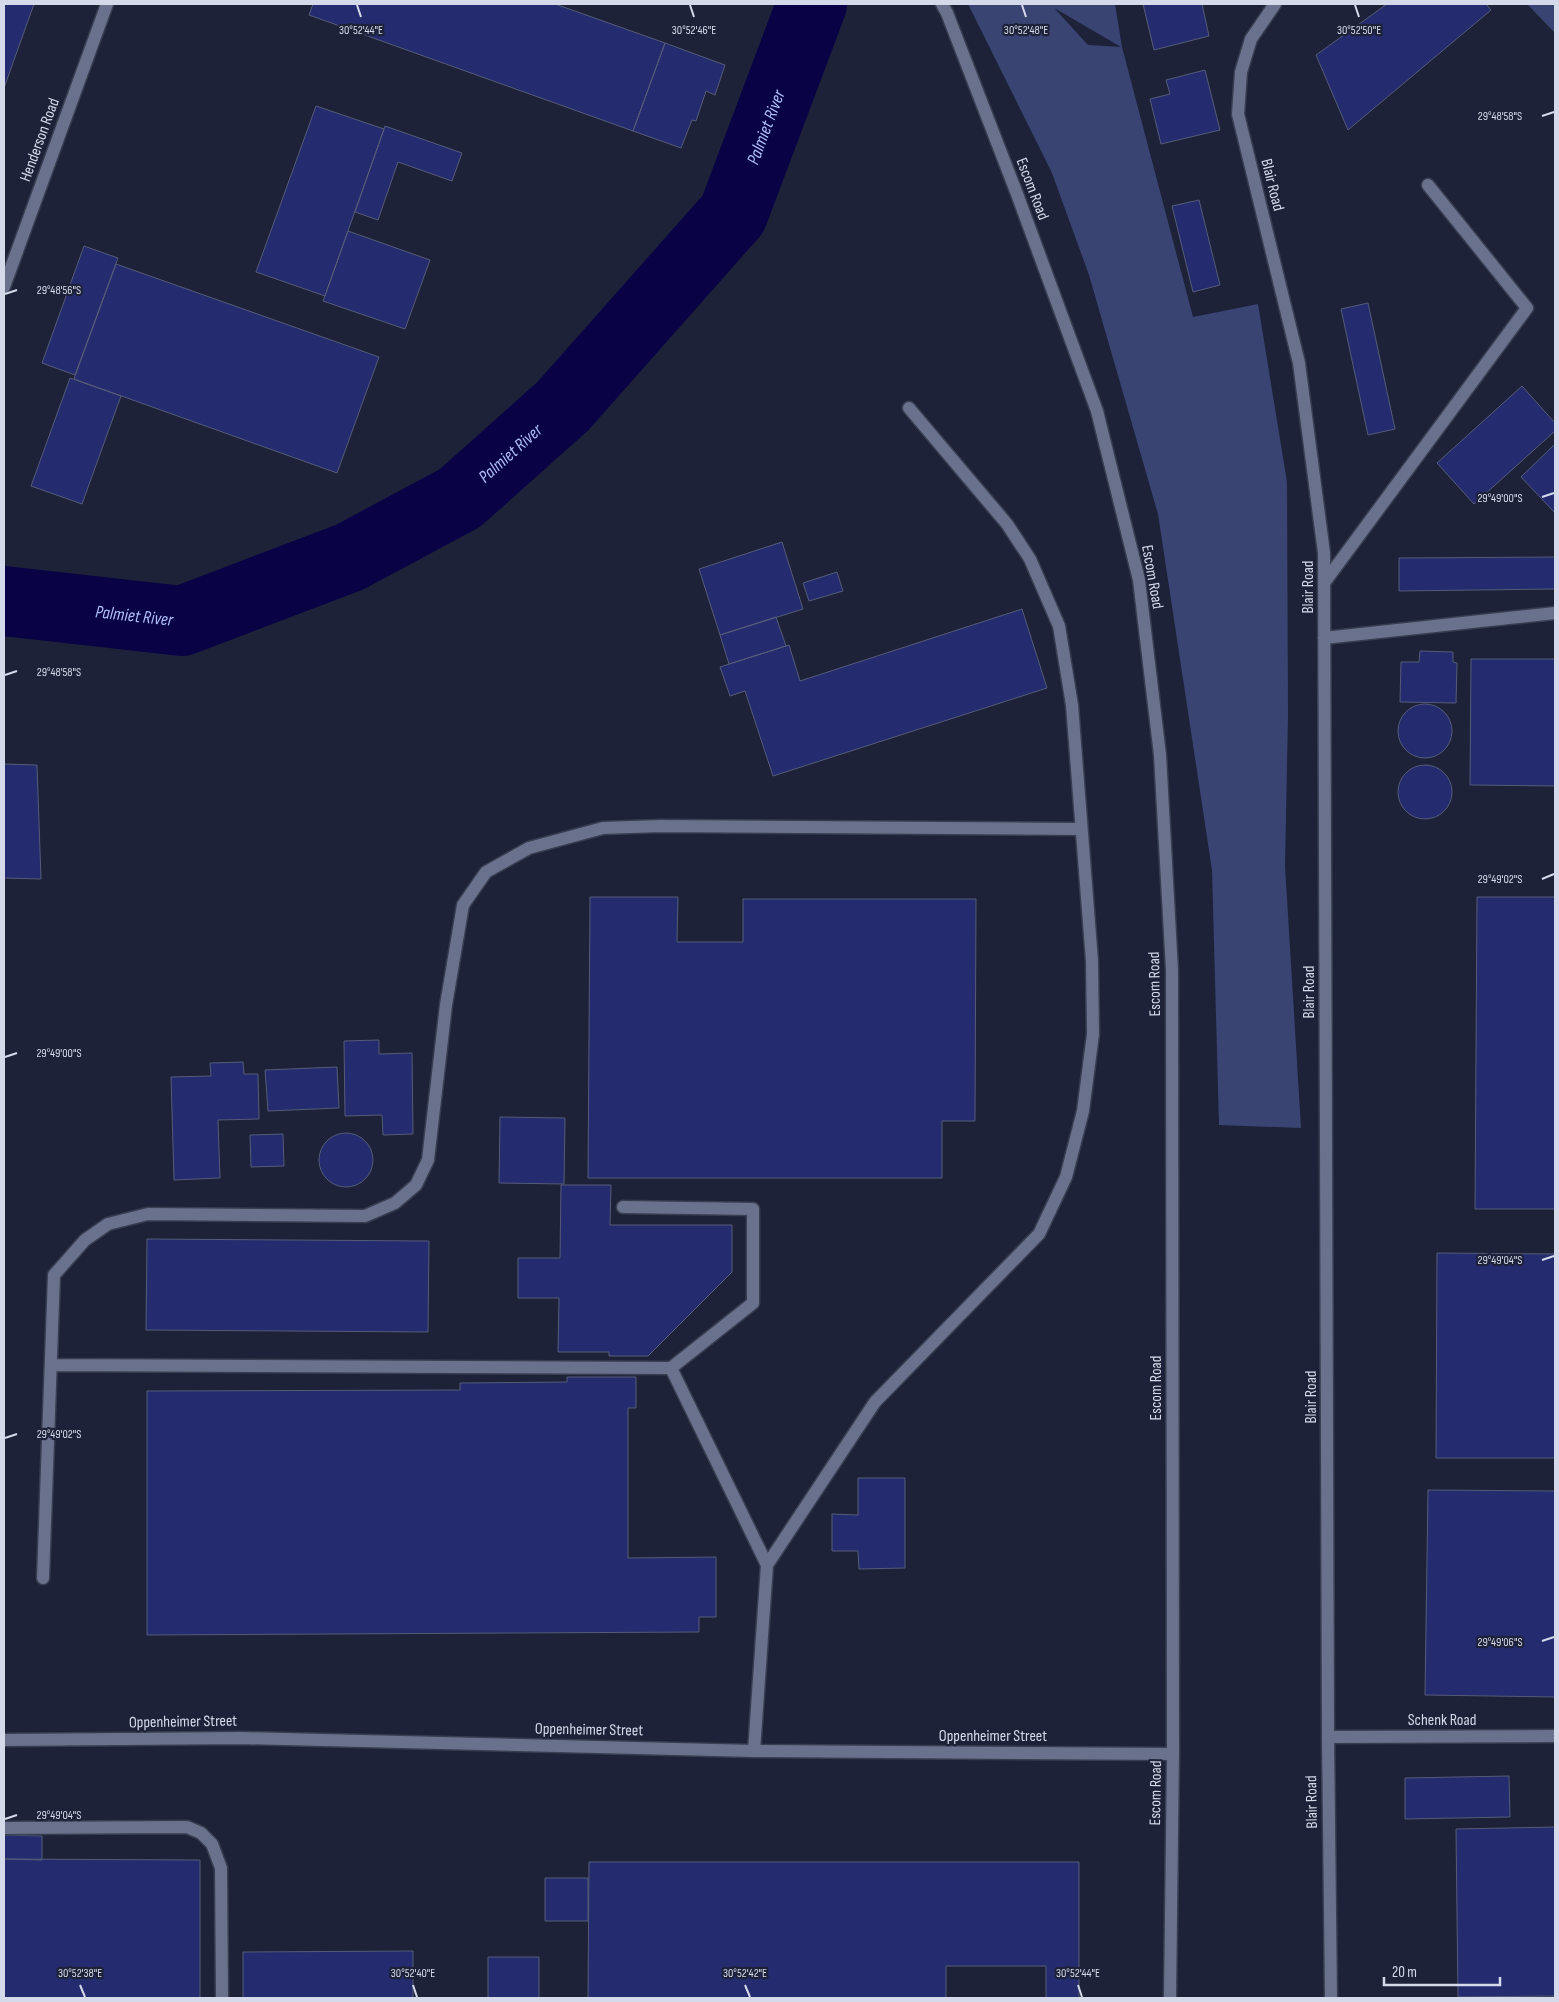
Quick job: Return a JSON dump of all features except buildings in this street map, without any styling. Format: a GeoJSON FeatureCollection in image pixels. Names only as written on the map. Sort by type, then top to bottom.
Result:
{"type":"FeatureCollection","features":[{"type":"Feature","properties":{"kind":"street","name":"Henderson Road"},"geometry":{"type":"LineString","coordinates":[[4,287],[107,4]]}},
{"type":"Feature","properties":{"kind":"street","name":"Escom Road"},"geometry":{"type":"LineString","coordinates":[[942,4],[951,22],[1017,194],[1097,410],[1139,580],[1160,755],[1172,970],[1173,1754],[1170,1998]]}},
{"type":"Feature","properties":{"kind":"street","name":"Blair Road"},"geometry":{"type":"LineString","coordinates":[[1275,4],[1251,39],[1241,72],[1238,114],[1299,363],[1324,553],[1328,1737],[1331,1998]]}},
{"type":"Feature","properties":{"kind":"street"},"geometry":{"type":"LineString","coordinates":[[1324,583],[1527,308],[1428,185]]}},
{"type":"Feature","properties":{"kind":"street"},"geometry":{"type":"LineString","coordinates":[[754,1751],[767,1565],[875,1402],[1039,1234],[1066,1177],[1083,1111],[1093,1034],[1092,961],[1071,696],[1059,626],[1030,559],[1007,524],[909,408]]}},
{"type":"Feature","properties":{"kind":"street"},"geometry":{"type":"LineString","coordinates":[[1324,638],[1555,613]]}},
{"type":"Feature","properties":{"kind":"street"},"geometry":{"type":"LineString","coordinates":[[43,1578],[54,1275],[85,1240],[108,1224],[148,1214],[365,1216],[395,1203],[416,1185],[428,1160],[446,1005],[463,905],[486,872],[529,848],[603,828],[670,826],[1082,829]]}},
{"type":"Feature","properties":{"kind":"street"},"geometry":{"type":"LineString","coordinates":[[51,1365],[671,1368],[753,1303],[753,1209],[623,1207]]}},
{"type":"Feature","properties":{"kind":"street"},"geometry":{"type":"LineString","coordinates":[[671,1368],[767,1565]]}},
{"type":"Feature","properties":{"kind":"street","name":"Schenk Road"},"geometry":{"type":"LineString","coordinates":[[1328,1737],[1555,1736]]}},
{"type":"Feature","properties":{"kind":"street","name":"Oppenheimer Street"},"geometry":{"type":"LineString","coordinates":[[4,1740],[240,1738],[754,1751],[1173,1754]]}},
{"type":"Feature","properties":{"kind":"street"},"geometry":{"type":"LineString","coordinates":[[4,1828],[187,1828],[201,1833],[212,1844],[221,1868],[222,1998]]}},
{"type":"Feature","properties":{"kind":"shaded area"},"geometry":{"type":"Polygon","coordinates":[[[968,4],[1115,4],[1122,47],[1193,317],[1258,304],[1287,482],[1288,716],[1285,866],[1301,1128],[1219,1125],[1212,870],[1158,514],[1089,275],[1052,173],[968,4]],[[1056,9],[1088,45],[1121,47],[1056,9]]]}},
{"type":"Feature","properties":{"kind":"shaded area"},"geometry":{"type":"Polygon","coordinates":[[[1527,4],[1555,4],[1555,33],[1527,4]]]}},
{"type":"Feature","properties":{"kind":"waterway","name":"Palmiet River"},"geometry":{"type":"LineString","coordinates":[[4,601],[182,621],[350,557],[460,498],[563,406],[733,214],[812,4]]}}]}
